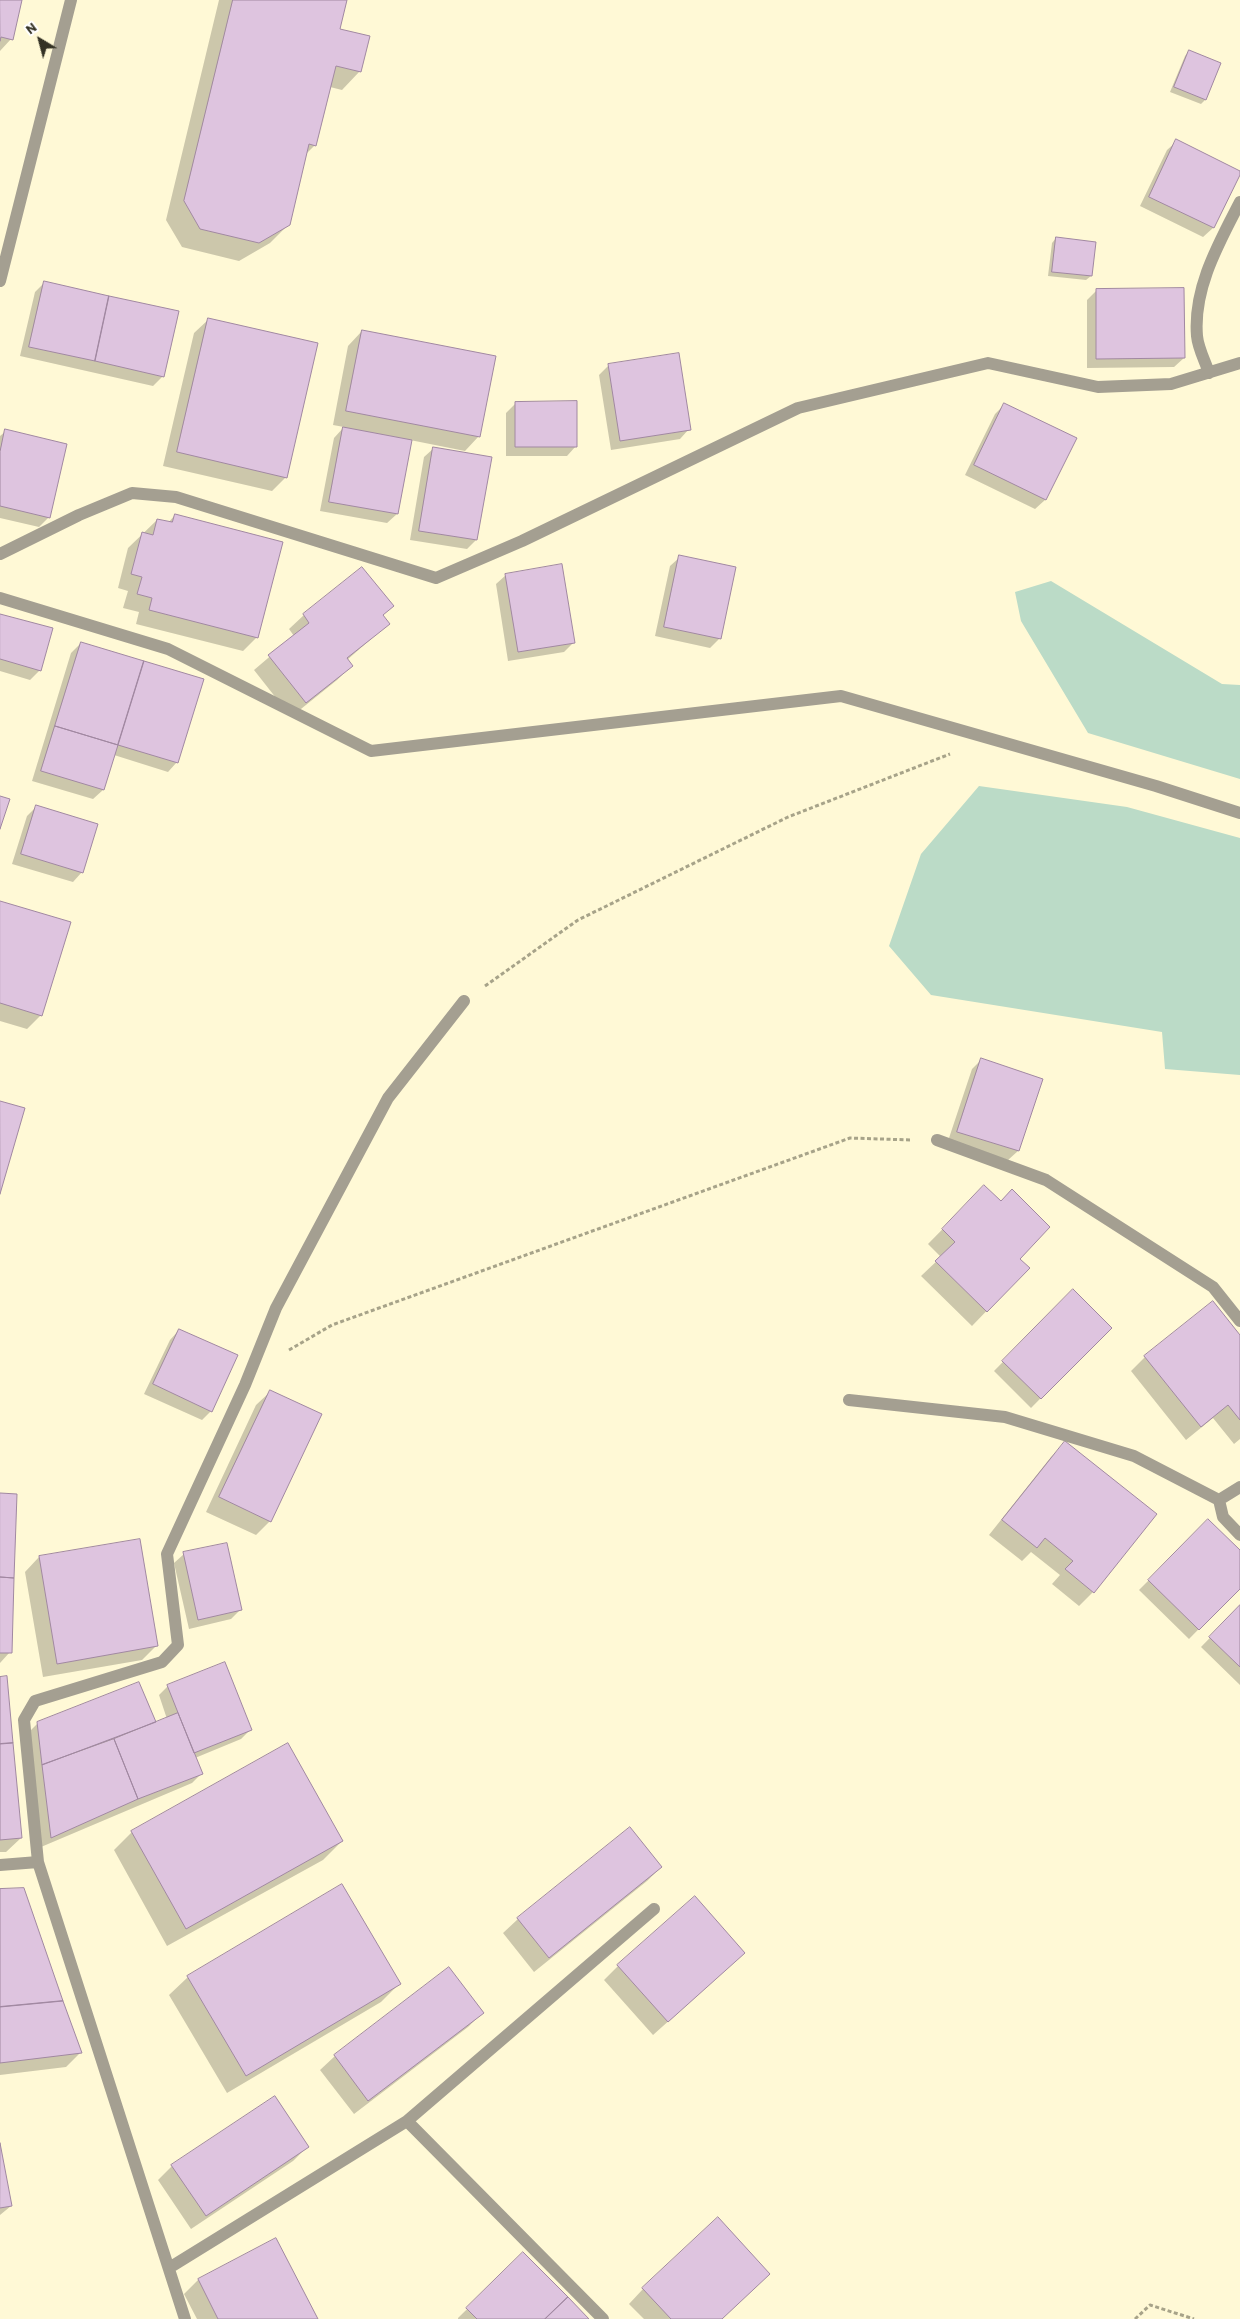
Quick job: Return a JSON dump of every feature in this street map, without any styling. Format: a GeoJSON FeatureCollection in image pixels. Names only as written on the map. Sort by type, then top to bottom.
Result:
{"type":"FeatureCollection","features":[{"type":"Feature","properties":{"kind":"street"},"geometry":{"type":"LineString","coordinates":[[0,280],[71,0]]}},
{"type":"Feature","properties":{"kind":"street"},"geometry":{"type":"LineString","coordinates":[[1209,373],[1197,337],[1200,292],[1218,244],[1240,202]]}},
{"type":"Feature","properties":{"kind":"street"},"geometry":{"type":"LineString","coordinates":[[0,554],[79,515],[132,493],[176,497],[436,578],[522,542],[798,408],[988,363],[1098,387],[1171,384],[1240,363]]}},
{"type":"Feature","properties":{"kind":"street"},"geometry":{"type":"LineString","coordinates":[[0,598],[168,649],[371,751],[842,696],[1156,786],[1240,813]]}},
{"type":"Feature","properties":{"kind":"street"},"geometry":{"type":"LineString","coordinates":[[186,2319],[38,1862],[24,1720],[35,1701],[162,1662],[178,1645],[167,1554],[251,1371],[276,1308],[388,1098],[464,1001]]}},
{"type":"Feature","properties":{"kind":"street"},"geometry":{"type":"LineString","coordinates":[[937,1140],[1046,1180],[1213,1287],[1240,1320]]}},
{"type":"Feature","properties":{"kind":"street"},"geometry":{"type":"LineString","coordinates":[[849,1400],[1005,1416],[1134,1456],[1220,1500]]}},
{"type":"Feature","properties":{"kind":"street"},"geometry":{"type":"LineString","coordinates":[[1220,1500],[1240,1487]]}},
{"type":"Feature","properties":{"kind":"street"},"geometry":{"type":"LineString","coordinates":[[1220,1500],[1223,1517],[1240,1535]]}},
{"type":"Feature","properties":{"kind":"street"},"geometry":{"type":"LineString","coordinates":[[0,1865],[38,1862]]}},
{"type":"Feature","properties":{"kind":"street"},"geometry":{"type":"LineString","coordinates":[[169,2268],[407,2121],[654,1909]]}},
{"type":"Feature","properties":{"kind":"street"},"geometry":{"type":"LineString","coordinates":[[407,2121],[603,2319]]}},
{"type":"Feature","properties":{"kind":"path"},"geometry":{"type":"LineString","coordinates":[[464,1001],[578,920],[788,817],[990,738]]}},
{"type":"Feature","properties":{"kind":"path"},"geometry":{"type":"LineString","coordinates":[[251,1371],[332,1325],[850,1138],[937,1140]]}},
{"type":"Feature","properties":{"kind":"path"},"geometry":{"type":"LineString","coordinates":[[1136,2319],[1150,2305],[1194,2319]]}},
{"type":"Feature","properties":{"kind":"green space"},"geometry":{"type":"Polygon","coordinates":[[[1051,581],[1222,684],[1240,685],[1240,779],[1088,733],[1021,621],[1015,592],[1051,581]]]}},
{"type":"Feature","properties":{"kind":"green space"},"geometry":{"type":"Polygon","coordinates":[[[979,786],[1127,807],[1240,838],[1240,1075],[1165,1069],[1162,1032],[931,995],[889,946],[921,854],[979,786]]]}},
{"type":"Feature","properties":{"kind":"building"},"geometry":{"type":"Polygon","coordinates":[[[0,0],[22,0],[13,40],[1,37],[0,41],[0,0]]]}},
{"type":"Feature","properties":{"kind":"building"},"geometry":{"type":"Polygon","coordinates":[[[233,0],[347,0],[340,29],[370,36],[361,72],[336,66],[316,146],[309,144],[290,225],[259,243],[200,229],[184,201],[233,0]]]}},
{"type":"Feature","properties":{"kind":"building"},"geometry":{"type":"Polygon","coordinates":[[[1189,50],[1221,63],[1206,100],[1174,87],[1189,50]]]}},
{"type":"Feature","properties":{"kind":"building"},"geometry":{"type":"Polygon","coordinates":[[[1176,139],[1240,171],[1240,175],[1214,228],[1149,197],[1176,139]]]}},
{"type":"Feature","properties":{"kind":"building"},"geometry":{"type":"Polygon","coordinates":[[[1056,237],[1096,242],[1092,276],[1052,272],[1056,237]]]}},
{"type":"Feature","properties":{"kind":"building"},"geometry":{"type":"Polygon","coordinates":[[[44,281],[109,296],[95,361],[29,347],[44,281]]]}},
{"type":"Feature","properties":{"kind":"building"},"geometry":{"type":"Polygon","coordinates":[[[1184,288],[1185,358],[1096,359],[1096,289],[1184,288]]]}},
{"type":"Feature","properties":{"kind":"building"},"geometry":{"type":"Polygon","coordinates":[[[109,296],[179,311],[164,377],[95,361],[109,296]]]}},
{"type":"Feature","properties":{"kind":"building"},"geometry":{"type":"Polygon","coordinates":[[[208,318],[318,343],[287,478],[177,452],[208,318]]]}},
{"type":"Feature","properties":{"kind":"building"},"geometry":{"type":"Polygon","coordinates":[[[362,330],[496,356],[480,437],[346,411],[362,330]]]}},
{"type":"Feature","properties":{"kind":"building"},"geometry":{"type":"Polygon","coordinates":[[[679,353],[691,430],[620,441],[608,364],[679,353]]]}},
{"type":"Feature","properties":{"kind":"building"},"geometry":{"type":"Polygon","coordinates":[[[577,401],[577,447],[515,447],[515,402],[577,401]]]}},
{"type":"Feature","properties":{"kind":"building"},"geometry":{"type":"Polygon","coordinates":[[[1004,403],[1077,438],[1046,500],[974,465],[1004,403]]]}},
{"type":"Feature","properties":{"kind":"building"},"geometry":{"type":"Polygon","coordinates":[[[343,427],[412,440],[398,514],[329,502],[343,427]]]}},
{"type":"Feature","properties":{"kind":"building"},"geometry":{"type":"Polygon","coordinates":[[[5,429],[67,444],[50,518],[0,506],[0,452],[5,429]]]}},
{"type":"Feature","properties":{"kind":"building"},"geometry":{"type":"Polygon","coordinates":[[[433,447],[492,457],[477,540],[419,531],[433,447]]]}},
{"type":"Feature","properties":{"kind":"building"},"geometry":{"type":"Polygon","coordinates":[[[175,514],[283,542],[258,638],[149,610],[152,598],[137,594],[142,577],[131,574],[142,532],[153,535],[157,519],[172,522],[175,514]]]}},
{"type":"Feature","properties":{"kind":"building"},"geometry":{"type":"Polygon","coordinates":[[[679,555],[736,567],[721,639],[664,627],[679,555]]]}},
{"type":"Feature","properties":{"kind":"building"},"geometry":{"type":"Polygon","coordinates":[[[562,564],[575,643],[518,652],[505,574],[562,564]]]}},
{"type":"Feature","properties":{"kind":"building"},"geometry":{"type":"Polygon","coordinates":[[[362,567],[394,606],[383,615],[390,624],[347,658],[353,666],[306,703],[268,655],[309,623],[303,614],[362,567]]]}},
{"type":"Feature","properties":{"kind":"building"},"geometry":{"type":"Polygon","coordinates":[[[0,614],[53,628],[41,671],[0,659],[0,614]]]}},
{"type":"Feature","properties":{"kind":"building"},"geometry":{"type":"Polygon","coordinates":[[[81,642],[144,661],[118,745],[55,726],[81,642]]]}},
{"type":"Feature","properties":{"kind":"building"},"geometry":{"type":"Polygon","coordinates":[[[144,661],[204,679],[178,763],[118,745],[144,661]]]}},
{"type":"Feature","properties":{"kind":"building"},"geometry":{"type":"Polygon","coordinates":[[[55,726],[118,745],[104,790],[41,771],[55,726]]]}},
{"type":"Feature","properties":{"kind":"building"},"geometry":{"type":"Polygon","coordinates":[[[0,796],[10,799],[0,829],[0,796]]]}},
{"type":"Feature","properties":{"kind":"building"},"geometry":{"type":"Polygon","coordinates":[[[36,805],[98,824],[83,873],[21,854],[36,805]]]}},
{"type":"Feature","properties":{"kind":"building"},"geometry":{"type":"Polygon","coordinates":[[[0,901],[71,922],[42,1016],[0,1003],[0,901]]]}},
{"type":"Feature","properties":{"kind":"building"},"geometry":{"type":"Polygon","coordinates":[[[981,1058],[1043,1079],[1019,1151],[957,1132],[981,1058]]]}},
{"type":"Feature","properties":{"kind":"building"},"geometry":{"type":"Polygon","coordinates":[[[0,1101],[25,1108],[0,1194],[0,1101]]]}},
{"type":"Feature","properties":{"kind":"building"},"geometry":{"type":"Polygon","coordinates":[[[984,1185],[1001,1201],[1012,1189],[1050,1227],[1020,1259],[1030,1268],[987,1312],[935,1261],[955,1242],[942,1229],[984,1185]]]}},
{"type":"Feature","properties":{"kind":"building"},"geometry":{"type":"Polygon","coordinates":[[[1073,1289],[1112,1328],[1041,1399],[1002,1361],[1073,1289]]]}},
{"type":"Feature","properties":{"kind":"building"},"geometry":{"type":"Polygon","coordinates":[[[1213,1301],[1240,1335],[1240,1420],[1228,1405],[1201,1427],[1144,1356],[1213,1301]]]}},
{"type":"Feature","properties":{"kind":"building"},"geometry":{"type":"Polygon","coordinates":[[[179,1329],[238,1355],[212,1412],[153,1384],[179,1329]]]}},
{"type":"Feature","properties":{"kind":"building"},"geometry":{"type":"Polygon","coordinates":[[[270,1390],[322,1414],[271,1522],[219,1497],[270,1390]]]}},
{"type":"Feature","properties":{"kind":"building"},"geometry":{"type":"Polygon","coordinates":[[[1065,1441],[1157,1514],[1094,1593],[1065,1569],[1073,1561],[1045,1538],[1037,1548],[1002,1520],[1065,1441]]]}},
{"type":"Feature","properties":{"kind":"building"},"geometry":{"type":"Polygon","coordinates":[[[0,1493],[17,1494],[14,1578],[0,1577],[0,1493]]]}},
{"type":"Feature","properties":{"kind":"building"},"geometry":{"type":"Polygon","coordinates":[[[1208,1519],[1240,1550],[1240,1589],[1199,1630],[1148,1580],[1208,1519]]]}},
{"type":"Feature","properties":{"kind":"building"},"geometry":{"type":"Polygon","coordinates":[[[140,1539],[158,1646],[57,1664],[39,1556],[140,1539]]]}},
{"type":"Feature","properties":{"kind":"building"},"geometry":{"type":"Polygon","coordinates":[[[227,1543],[242,1610],[198,1620],[183,1552],[227,1543]]]}},
{"type":"Feature","properties":{"kind":"building"},"geometry":{"type":"Polygon","coordinates":[[[0,1577],[14,1578],[12,1653],[0,1653],[0,1577]]]}},
{"type":"Feature","properties":{"kind":"building"},"geometry":{"type":"Polygon","coordinates":[[[1240,1605],[1240,1667],[1209,1637],[1240,1605]]]}},
{"type":"Feature","properties":{"kind":"building"},"geometry":{"type":"Polygon","coordinates":[[[225,1662],[252,1730],[194,1753],[167,1685],[225,1662]]]}},
{"type":"Feature","properties":{"kind":"building"},"geometry":{"type":"Polygon","coordinates":[[[7,1676],[13,1743],[0,1744],[0,1677],[7,1676]]]}},
{"type":"Feature","properties":{"kind":"building"},"geometry":{"type":"Polygon","coordinates":[[[139,1682],[156,1722],[42,1765],[37,1722],[139,1682]]]}},
{"type":"Feature","properties":{"kind":"building"},"geometry":{"type":"Polygon","coordinates":[[[178,1713],[203,1774],[138,1799],[114,1739],[178,1713]]]}},
{"type":"Feature","properties":{"kind":"building"},"geometry":{"type":"Polygon","coordinates":[[[114,1739],[138,1799],[51,1838],[42,1765],[114,1739]]]}},
{"type":"Feature","properties":{"kind":"building"},"geometry":{"type":"Polygon","coordinates":[[[13,1743],[22,1838],[0,1840],[0,1744],[13,1743]]]}},
{"type":"Feature","properties":{"kind":"building"},"geometry":{"type":"Polygon","coordinates":[[[288,1743],[343,1841],[186,1929],[131,1831],[288,1743]]]}},
{"type":"Feature","properties":{"kind":"building"},"geometry":{"type":"Polygon","coordinates":[[[630,1827],[662,1867],[549,1958],[517,1918],[630,1827]]]}},
{"type":"Feature","properties":{"kind":"building"},"geometry":{"type":"Polygon","coordinates":[[[342,1884],[401,1984],[246,2076],[187,1976],[342,1884]]]}},
{"type":"Feature","properties":{"kind":"building"},"geometry":{"type":"Polygon","coordinates":[[[24,1888],[63,2001],[0,2007],[0,1889],[24,1888]]]}},
{"type":"Feature","properties":{"kind":"building"},"geometry":{"type":"Polygon","coordinates":[[[695,1896],[745,1953],[668,2022],[617,1965],[695,1896]]]}},
{"type":"Feature","properties":{"kind":"building"},"geometry":{"type":"Polygon","coordinates":[[[449,1967],[484,2013],[368,2101],[334,2055],[449,1967]]]}},
{"type":"Feature","properties":{"kind":"building"},"geometry":{"type":"Polygon","coordinates":[[[63,2001],[82,2053],[0,2063],[0,2007],[63,2001]]]}},
{"type":"Feature","properties":{"kind":"building"},"geometry":{"type":"Polygon","coordinates":[[[275,2096],[309,2147],[206,2216],[171,2165],[275,2096]]]}},
{"type":"Feature","properties":{"kind":"building"},"geometry":{"type":"Polygon","coordinates":[[[0,2143],[12,2206],[0,2208],[0,2143]]]}},
{"type":"Feature","properties":{"kind":"building"},"geometry":{"type":"Polygon","coordinates":[[[718,2217],[770,2274],[722,2319],[671,2319],[642,2288],[718,2217]]]}},
{"type":"Feature","properties":{"kind":"building"},"geometry":{"type":"Polygon","coordinates":[[[276,2238],[318,2319],[218,2319],[198,2279],[276,2238]]]}},
{"type":"Feature","properties":{"kind":"building"},"geometry":{"type":"Polygon","coordinates":[[[523,2252],[568,2297],[545,2319],[477,2319],[466,2308],[523,2252]]]}},
{"type":"Feature","properties":{"kind":"building"},"geometry":{"type":"Polygon","coordinates":[[[568,2297],[589,2319],[545,2319],[568,2297]]]}}]}
